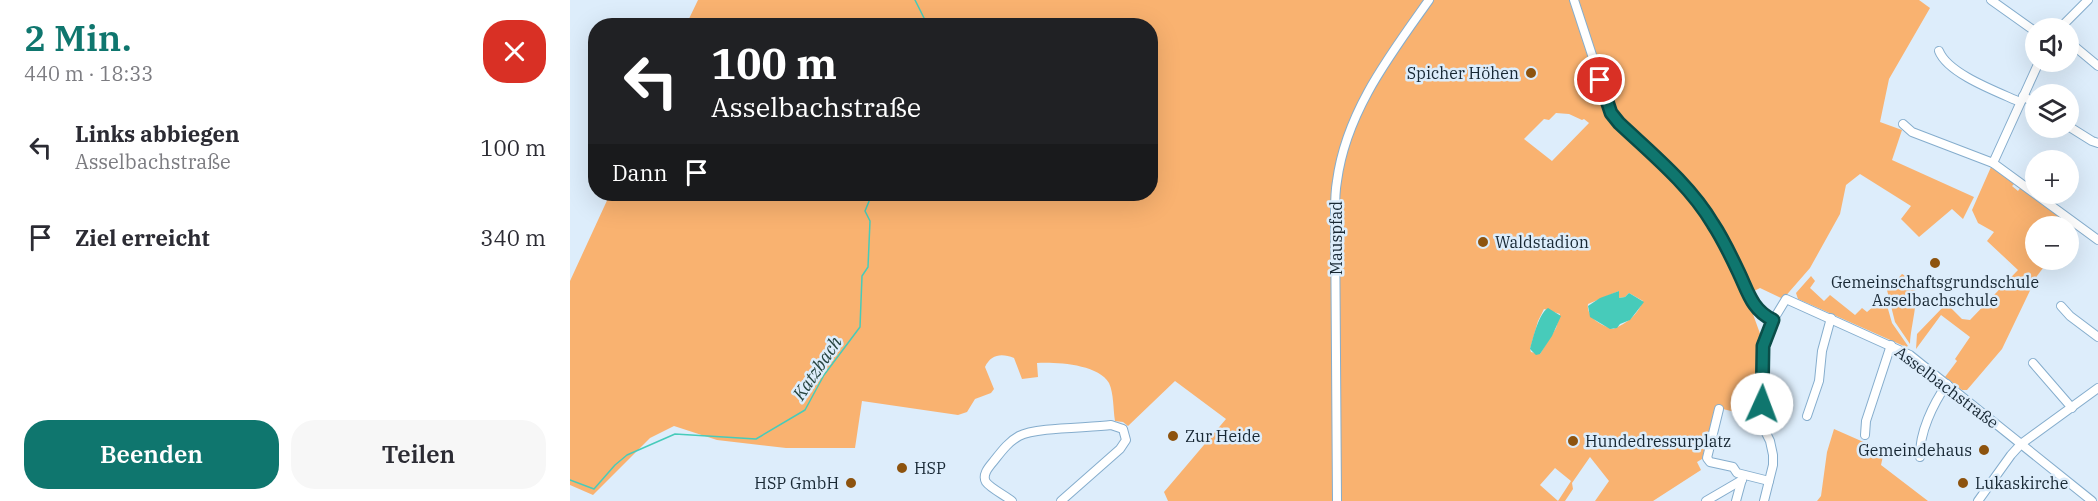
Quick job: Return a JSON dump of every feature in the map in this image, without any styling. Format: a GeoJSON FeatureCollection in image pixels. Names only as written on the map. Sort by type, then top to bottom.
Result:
{"type":"FeatureCollection","features":[{"type":"Feature","properties":{"kind":"street","name":"Mauspfad"},"geometry":{"type":"LineString","coordinates":[[1336,501],[1335,214],[1337,181],[1346,143],[1362,104],[1384,66],[1429,0]]}},
{"type":"Feature","properties":{"kind":"street"},"geometry":{"type":"LineString","coordinates":[[1574,0],[1611,113],[1705,211],[1718,232],[1750,300],[1761,313],[1773,320],[1763,346],[1761,423],[1770,441],[1773,455],[1764,501]]}},
{"type":"Feature","properties":{"kind":"street"},"geometry":{"type":"LineString","coordinates":[[1991,0],[2025,24]]}},
{"type":"Feature","properties":{"kind":"street"},"geometry":{"type":"LineString","coordinates":[[2070,18],[2088,0]]}},
{"type":"Feature","properties":{"kind":"street"},"geometry":{"type":"LineString","coordinates":[[2079,50],[2098,66]]}},
{"type":"Feature","properties":{"kind":"street"},"geometry":{"type":"LineString","coordinates":[[1939,51],[1941,56],[1954,68],[2025,100]]}},
{"type":"Feature","properties":{"kind":"street"},"geometry":{"type":"LineString","coordinates":[[1993,163],[2034,72]]}},
{"type":"Feature","properties":{"kind":"street"},"geometry":{"type":"LineString","coordinates":[[1903,124],[1912,132],[1993,163],[2098,240]]}},
{"type":"Feature","properties":{"kind":"street"},"geometry":{"type":"LineString","coordinates":[[2079,133],[2098,143]]}},
{"type":"Feature","properties":{"kind":"street","name":"Asselbachstraße"},"geometry":{"type":"LineString","coordinates":[[1773,320],[1786,299],[1910,355],[2092,501]]}},
{"type":"Feature","properties":{"kind":"street"},"geometry":{"type":"LineString","coordinates":[[2061,306],[2098,337]]}},
{"type":"Feature","properties":{"kind":"street"},"geometry":{"type":"LineString","coordinates":[[1807,416],[1820,381],[1822,351],[1831,318]]}},
{"type":"Feature","properties":{"kind":"street"},"geometry":{"type":"LineString","coordinates":[[1865,435],[1866,422],[1891,345]]}},
{"type":"Feature","properties":{"kind":"street"},"geometry":{"type":"LineString","coordinates":[[2033,363],[2072,408]]}},
{"type":"Feature","properties":{"kind":"street"},"geometry":{"type":"LineString","coordinates":[[1920,458],[1920,444],[1936,402],[1947,384]]}},
{"type":"Feature","properties":{"kind":"street"},"geometry":{"type":"LineString","coordinates":[[1978,501],[2011,454],[2021,444],[2098,388]]}},
{"type":"Feature","properties":{"kind":"street"},"geometry":{"type":"LineString","coordinates":[[1719,409],[1707,458],[1710,462],[1733,468],[1742,477],[1769,481]]}},
{"type":"Feature","properties":{"kind":"street"},"geometry":{"type":"LineString","coordinates":[[1012,501],[987,484],[984,477],[1006,446],[1017,438],[1031,432],[1111,425],[1123,429],[1126,440],[1120,449],[1061,501]]}},
{"type":"Feature","properties":{"kind":"street"},"geometry":{"type":"LineString","coordinates":[[1706,501],[1742,477]]}},
{"type":"Feature","properties":{"kind":"street"},"geometry":{"type":"LineString","coordinates":[[1737,501],[1742,477]]}},
{"type":"Feature","properties":{"kind":"shaded area"},"geometry":{"type":"Polygon","coordinates":[[[698,0],[1919,0],[1930,8],[1889,79],[1880,122],[1902,130],[1892,160],[1974,197],[1963,219],[1952,209],[1919,237],[1901,219],[1911,206],[1860,174],[1846,185],[1840,214],[1810,268],[1783,299],[1760,288],[1746,295],[1762,339],[1759,418],[1715,407],[1702,459],[1697,462],[1701,470],[1653,501],[1595,501],[1609,481],[1590,457],[1572,483],[1573,489],[1565,501],[1558,501],[1168,501],[1164,492],[1226,419],[1175,381],[1128,426],[1123,422],[1115,421],[1111,387],[1104,377],[1096,372],[1065,364],[1037,363],[1038,377],[1022,379],[1014,358],[1005,355],[994,357],[987,363],[985,367],[994,389],[991,393],[975,399],[967,412],[958,415],[862,401],[855,448],[786,448],[717,440],[674,426],[650,438],[593,495],[570,485],[570,281],[607,201],[1158,201],[1158,18],[689,18],[698,0]],[[1556,113],[1549,120],[1544,119],[1524,139],[1552,161],[1589,123],[1569,114],[1556,113]],[[1619,291],[1588,304],[1589,313],[1595,320],[1613,329],[1631,318],[1643,301],[1629,293],[1619,298],[1619,291]],[[1544,309],[1530,349],[1531,352],[1540,354],[1556,328],[1560,314],[1544,309]],[[1555,468],[1540,485],[1558,501],[1571,481],[1555,468]]]}},
{"type":"Feature","properties":{"kind":"shaded area"},"geometry":{"type":"Polygon","coordinates":[[[1991,167],[2015,183],[2012,186],[2018,191],[2021,187],[2025,190],[2025,204],[2045,204],[2061,216],[2025,216],[2025,270],[2042,270],[2002,349],[1967,390],[1962,390],[1945,377],[1970,337],[1941,315],[1916,349],[1917,334],[1945,305],[1962,319],[1970,320],[2018,270],[1987,241],[1994,232],[1978,223],[1972,210],[1991,167]]]}},
{"type":"Feature","properties":{"kind":"shaded area"},"geometry":{"type":"Polygon","coordinates":[[[1902,274],[1913,280],[1916,296],[1910,344],[1895,322],[1885,282],[1886,280],[1892,285],[1902,274]]]}},
{"type":"Feature","properties":{"kind":"shaded area"},"geometry":{"type":"Polygon","coordinates":[[[1811,276],[1815,281],[1810,288],[1824,301],[1830,295],[1855,315],[1862,308],[1867,312],[1881,300],[1886,302],[1892,323],[1908,346],[1798,299],[1796,293],[1811,276]]]}},
{"type":"Feature","properties":{"kind":"shaded area"},"geometry":{"type":"Polygon","coordinates":[[[1619,291],[1619,298],[1629,293],[1644,302],[1630,320],[1620,324],[1617,328],[1610,329],[1590,317],[1588,306],[1600,298],[1619,291]]]}},
{"type":"Feature","properties":{"kind":"shaded area"},"geometry":{"type":"Polygon","coordinates":[[[1548,308],[1561,316],[1552,336],[1540,354],[1536,355],[1530,349],[1539,320],[1548,308]]]}},
{"type":"Feature","properties":{"kind":"shaded area"},"geometry":{"type":"Polygon","coordinates":[[[1834,429],[1868,444],[1883,456],[1881,465],[1928,501],[1817,501],[1821,496],[1827,452],[1834,429]]]}},
{"type":"Feature","properties":{"kind":"waterway","name":"Katzbach"},"geometry":{"type":"LineString","coordinates":[[915,0],[924,18]]}},
{"type":"Feature","properties":{"kind":"waterway","name":"Katzbach"},"geometry":{"type":"LineString","coordinates":[[570,480],[594,489],[627,455],[675,434],[756,439],[805,410],[824,375],[860,327],[862,276],[868,267],[870,221],[865,211],[869,201]]}},
{"type":"Feature","properties":{"kind":"place","name":"Spicher Höhen"},"geometry":{"type":"Point","coordinates":[1531,73]}},
{"type":"Feature","properties":{"kind":"place","name":"Waldstadion"},"geometry":{"type":"Point","coordinates":[1483,242]}},
{"type":"Feature","properties":{"kind":"place","name":"Gemeinschaftsgrundschule Asselbachschule"},"geometry":{"type":"Point","coordinates":[1935,263]}},
{"type":"Feature","properties":{"kind":"place","name":"Zur Heide"},"geometry":{"type":"Point","coordinates":[1173,436]}},
{"type":"Feature","properties":{"kind":"place","name":"Hundedressurplatz"},"geometry":{"type":"Point","coordinates":[1573,441]}},
{"type":"Feature","properties":{"kind":"place","name":"Gemeindehaus"},"geometry":{"type":"Point","coordinates":[1984,450]}},
{"type":"Feature","properties":{"kind":"place","name":"HSP"},"geometry":{"type":"Point","coordinates":[902,468]}},
{"type":"Feature","properties":{"kind":"place","name":"HSP GmbH"},"geometry":{"type":"Point","coordinates":[851,483]}},
{"type":"Feature","properties":{"kind":"place","name":"Lukaskirche"},"geometry":{"type":"Point","coordinates":[1963,483]}},
{"type":"Feature","properties":{"kind":"route"},"geometry":{"type":"LineString","coordinates":[[1600,80],[1611,113],[1664,165],[1705,211],[1740,275],[1750,300],[1761,313],[1773,320],[1763,346],[1762,404]]}}]}
